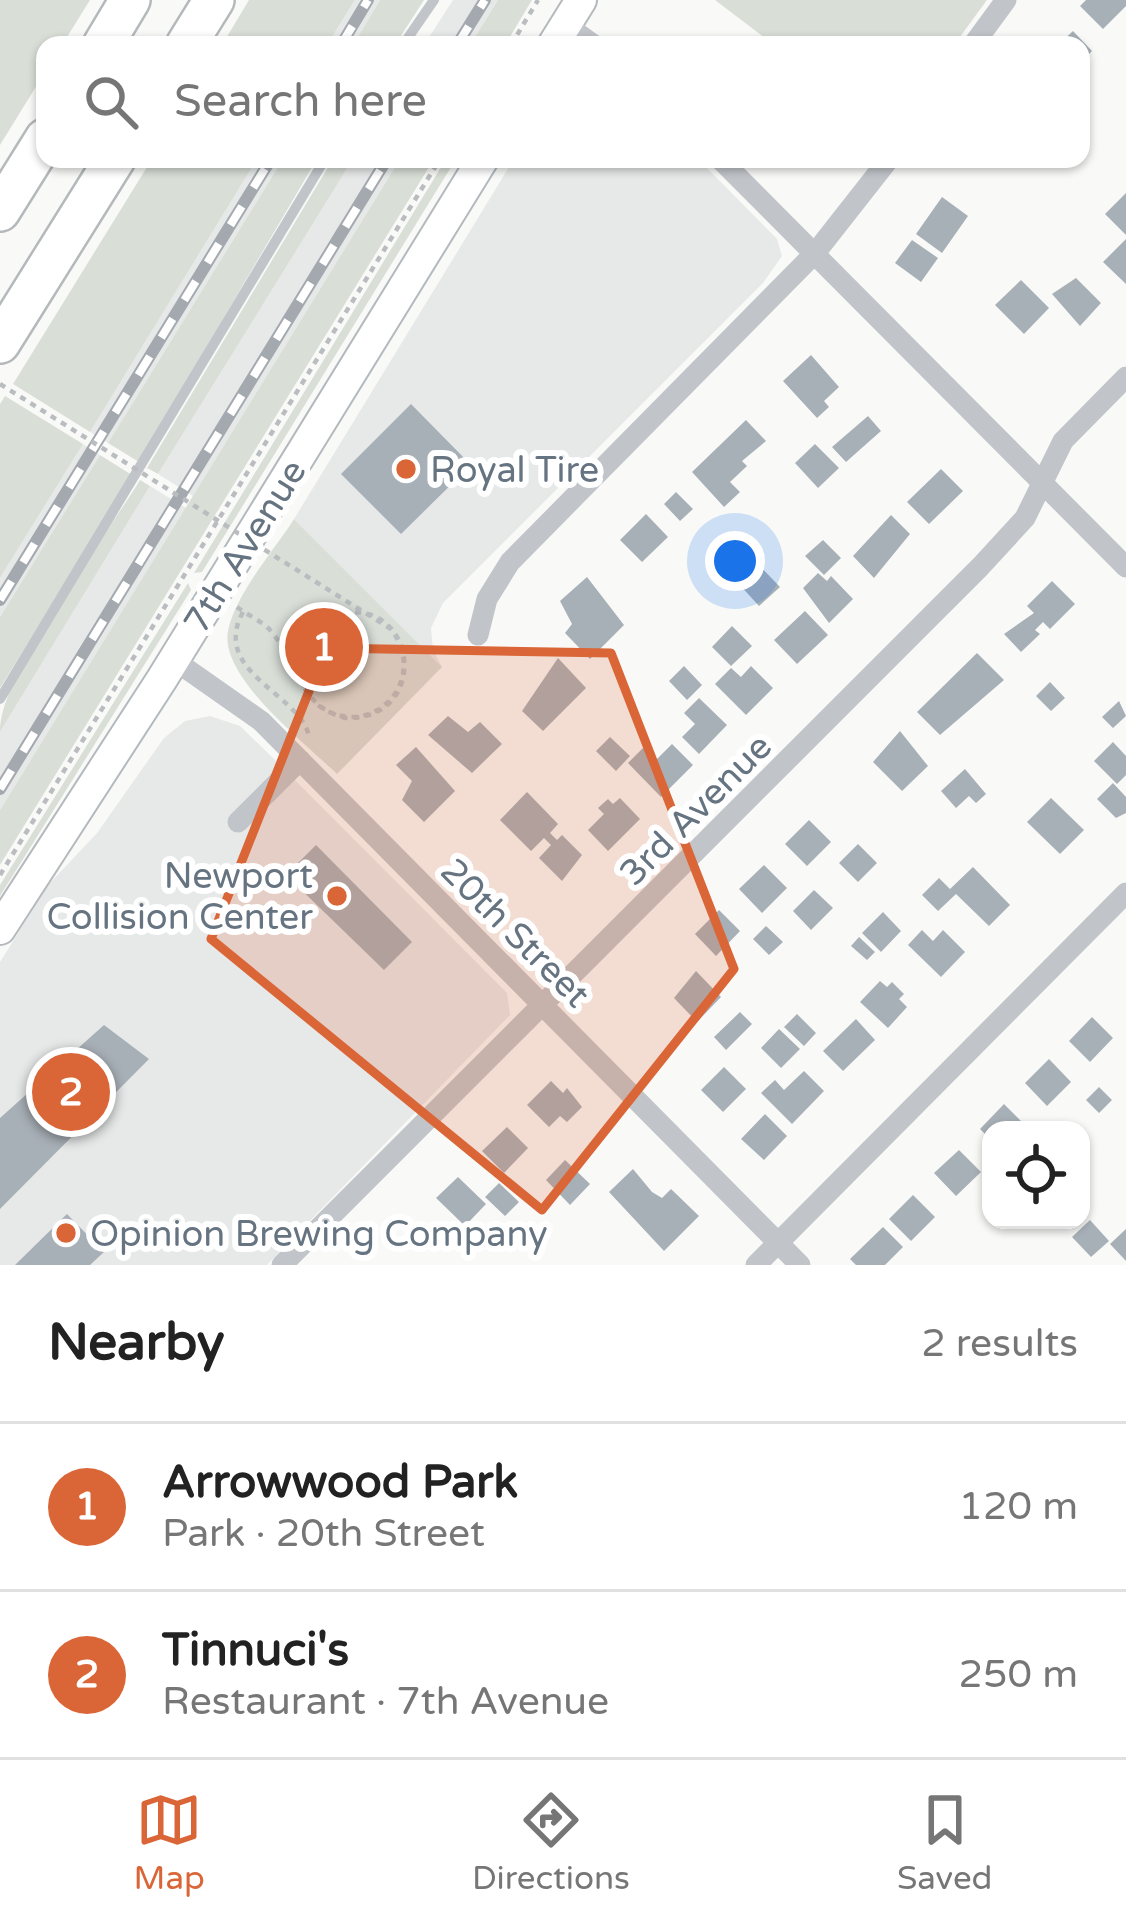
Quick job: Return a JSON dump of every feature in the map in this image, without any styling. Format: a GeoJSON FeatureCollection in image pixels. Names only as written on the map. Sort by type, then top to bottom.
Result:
{"type":"FeatureCollection","features":[{"type":"Feature","properties":{"kind":"highway"},"geometry":{"type":"LineString","coordinates":[[108,36],[130,0]]}},
{"type":"Feature","properties":{"kind":"highway"},"geometry":{"type":"LineString","coordinates":[[192,36],[214,0]]}},
{"type":"Feature","properties":{"kind":"highway"},"geometry":{"type":"LineString","coordinates":[[0,211],[36,153]]}},
{"type":"Feature","properties":{"kind":"highway"},"geometry":{"type":"LineString","coordinates":[[0,343],[110,168]]}},
{"type":"Feature","properties":{"kind":"highway"},"geometry":{"type":"LineString","coordinates":[[0,355],[66,240]]}},
{"type":"Feature","properties":{"kind":"street"},"geometry":{"type":"LineString","coordinates":[[980,36],[1006,0]]}},
{"type":"Feature","properties":{"kind":"street","name":"7th Avenue"},"geometry":{"type":"LineString","coordinates":[[0,929],[174,660],[477,168]]}},
{"type":"Feature","properties":{"kind":"street"},"geometry":{"type":"LineString","coordinates":[[729,168],[1126,567]]}},
{"type":"Feature","properties":{"kind":"street"},"geometry":{"type":"LineString","coordinates":[[478,635],[488,599],[509,562],[815,253],[883,168]]}},
{"type":"Feature","properties":{"kind":"street","name":"3rd Avenue"},"geometry":{"type":"LineString","coordinates":[[282,1265],[1016,529],[1063,441],[1126,377]]}},
{"type":"Feature","properties":{"kind":"street","name":"20th Street"},"geometry":{"type":"LineString","coordinates":[[174,660],[248,710],[300,760],[800,1265]]}},
{"type":"Feature","properties":{"kind":"street"},"geometry":{"type":"LineString","coordinates":[[238,823],[300,760]]}},
{"type":"Feature","properties":{"kind":"street"},"geometry":{"type":"LineString","coordinates":[[756,1265],[1126,893]]}},
{"type":"Feature","properties":{"kind":"lane"},"geometry":{"type":"LineString","coordinates":[[409,36],[434,0]]}},
{"type":"Feature","properties":{"kind":"lane"},"geometry":{"type":"LineString","coordinates":[[0,699],[320,168]]}},
{"type":"Feature","properties":{"kind":"path"},"geometry":{"type":"LineString","coordinates":[[516,36],[538,0]]}},
{"type":"Feature","properties":{"kind":"path"},"geometry":{"type":"LineString","coordinates":[[0,875],[434,168]]}},
{"type":"Feature","properties":{"kind":"path"},"geometry":{"type":"LineString","coordinates":[[0,384],[391,629],[405,662],[400,689],[374,714],[346,718],[314,702],[269,629],[243,612],[235,638],[242,661],[311,733]]}},
{"type":"Feature","properties":{"kind":"path"},"geometry":{"type":"LineString","coordinates":[[314,702],[299,668],[310,633],[332,616],[349,612],[384,623]]}},
{"type":"Feature","properties":{"kind":"highlighted area"},"geometry":{"type":"Polygon","coordinates":[[[326,648],[611,653],[734,969],[542,1210],[211,939],[326,648]]]}},
{"type":"Feature","properties":{"kind":"shaded area"},"geometry":{"type":"Polygon","coordinates":[[[0,0],[90,0],[68,36],[36,36],[36,87],[0,145],[0,0]]]}},
{"type":"Feature","properties":{"kind":"shaded area"},"geometry":{"type":"Polygon","coordinates":[[[249,0],[355,0],[333,36],[227,36],[249,0]]]}},
{"type":"Feature","properties":{"kind":"shaded area"},"geometry":{"type":"Polygon","coordinates":[[[355,0],[380,0],[358,36],[333,36],[355,0]]]}},
{"type":"Feature","properties":{"kind":"shaded area"},"geometry":{"type":"Polygon","coordinates":[[[380,0],[424,0],[401,36],[358,36],[380,0]]]}},
{"type":"Feature","properties":{"kind":"shaded area"},"geometry":{"type":"Polygon","coordinates":[[[453,0],[498,0],[476,36],[430,36],[453,0]]]}},
{"type":"Feature","properties":{"kind":"shaded area"},"geometry":{"type":"Polygon","coordinates":[[[498,0],[532,0],[510,36],[476,36],[498,0]]]}},
{"type":"Feature","properties":{"kind":"shaded area"},"geometry":{"type":"Polygon","coordinates":[[[715,0],[987,0],[961,36],[762,36],[715,0]]]}},
{"type":"Feature","properties":{"kind":"shaded area"},"geometry":{"type":"Polygon","coordinates":[[[146,168],[251,168],[90,432],[13,384],[146,168]]]}},
{"type":"Feature","properties":{"kind":"shaded area"},"geometry":{"type":"Polygon","coordinates":[[[251,168],[277,168],[108,443],[90,432],[251,168]]]}},
{"type":"Feature","properties":{"kind":"shaded area"},"geometry":{"type":"Polygon","coordinates":[[[277,168],[312,168],[139,462],[108,443],[277,168]]]}},
{"type":"Feature","properties":{"kind":"shaded area"},"geometry":{"type":"Polygon","coordinates":[[[328,168],[347,168],[158,474],[147,468],[328,168]]]}},
{"type":"Feature","properties":{"kind":"shaded area"},"geometry":{"type":"Polygon","coordinates":[[[347,168],[394,168],[193,496],[158,474],[347,168]]]}},
{"type":"Feature","properties":{"kind":"shaded area"},"geometry":{"type":"Polygon","coordinates":[[[394,168],[428,168],[0,865],[0,810],[394,168]]]}},
{"type":"Feature","properties":{"kind":"shaded area"},"geometry":{"type":"Polygon","coordinates":[[[441,168],[450,168],[202,572],[194,573],[441,168]]]}},
{"type":"Feature","properties":{"kind":"shaded area"},"geometry":{"type":"Polygon","coordinates":[[[508,168],[707,168],[777,239],[782,256],[763,283],[443,603],[431,628],[433,650],[442,667],[294,519],[508,168]]]}},
{"type":"Feature","properties":{"kind":"shaded area"},"geometry":{"type":"Polygon","coordinates":[[[5,396],[83,444],[0,578],[0,404],[5,396]]]}},
{"type":"Feature","properties":{"kind":"shaded area"},"geometry":{"type":"Polygon","coordinates":[[[83,444],[100,455],[0,617],[0,578],[83,444]]]}},
{"type":"Feature","properties":{"kind":"shaded area"},"geometry":{"type":"Polygon","coordinates":[[[100,455],[132,475],[0,688],[0,617],[100,455]]]}},
{"type":"Feature","properties":{"kind":"shaded area"},"geometry":{"type":"Polygon","coordinates":[[[140,480],[150,486],[0,732],[5,706],[35,641],[140,480]]]}},
{"type":"Feature","properties":{"kind":"shaded area"},"geometry":{"type":"Polygon","coordinates":[[[150,486],[186,508],[0,810],[0,732],[150,486]]]}},
{"type":"Feature","properties":{"kind":"shaded area"},"geometry":{"type":"Polygon","coordinates":[[[294,519],[442,667],[337,774],[250,689],[229,649],[228,631],[239,602],[294,519]]]}},
{"type":"Feature","properties":{"kind":"shaded area"},"geometry":{"type":"Polygon","coordinates":[[[188,583],[191,590],[0,896],[0,885],[188,583]]]}},
{"type":"Feature","properties":{"kind":"shaded area"},"geometry":{"type":"Polygon","coordinates":[[[210,716],[240,726],[272,757],[507,993],[510,1015],[267,1265],[0,1265],[0,962],[49,884],[97,833],[164,738],[185,721],[210,716]]]}},
{"type":"Feature","properties":{"kind":"building"},"geometry":{"type":"Polygon","coordinates":[[[1086,0],[1126,0],[1126,6],[1103,29],[1080,6],[1086,0]]]}},
{"type":"Feature","properties":{"kind":"building"},"geometry":{"type":"Polygon","coordinates":[[[1126,193],[1126,235],[1105,214],[1126,193]]]}},
{"type":"Feature","properties":{"kind":"building"},"geometry":{"type":"Polygon","coordinates":[[[942,197],[968,216],[942,253],[916,234],[942,197]]]}},
{"type":"Feature","properties":{"kind":"building"},"geometry":{"type":"Polygon","coordinates":[[[1126,239],[1126,284],[1103,262],[1126,239]]]}},
{"type":"Feature","properties":{"kind":"building"},"geometry":{"type":"Polygon","coordinates":[[[912,240],[938,258],[921,282],[895,263],[912,240]]]}},
{"type":"Feature","properties":{"kind":"building"},"geometry":{"type":"Polygon","coordinates":[[[1076,278],[1101,303],[1080,326],[1052,294],[1076,278]]]}},
{"type":"Feature","properties":{"kind":"building"},"geometry":{"type":"Polygon","coordinates":[[[1021,280],[1049,308],[1024,334],[995,305],[1021,280]]]}},
{"type":"Feature","properties":{"kind":"building"},"geometry":{"type":"Polygon","coordinates":[[[811,355],[839,387],[824,401],[829,407],[817,418],[783,381],[811,355]]]}},
{"type":"Feature","properties":{"kind":"building","name":"Royal Tire"},"geometry":{"type":"Polygon","coordinates":[[[411,404],[471,465],[401,534],[341,474],[411,404]]]}},
{"type":"Feature","properties":{"kind":"building"},"geometry":{"type":"Polygon","coordinates":[[[868,416],[881,431],[846,462],[832,447],[868,416]]]}},
{"type":"Feature","properties":{"kind":"building"},"geometry":{"type":"Polygon","coordinates":[[[746,420],[766,441],[742,461],[747,466],[730,482],[740,492],[724,507],[692,472],[746,420]]]}},
{"type":"Feature","properties":{"kind":"building"},"geometry":{"type":"Polygon","coordinates":[[[815,444],[839,468],[818,488],[795,463],[815,444]]]}},
{"type":"Feature","properties":{"kind":"building"},"geometry":{"type":"Polygon","coordinates":[[[941,469],[963,491],[929,524],[907,502],[941,469]]]}},
{"type":"Feature","properties":{"kind":"building"},"geometry":{"type":"Polygon","coordinates":[[[676,492],[693,509],[680,521],[664,504],[676,492]]]}},
{"type":"Feature","properties":{"kind":"building"},"geometry":{"type":"Polygon","coordinates":[[[646,514],[668,537],[642,562],[620,540],[646,514]]]}},
{"type":"Feature","properties":{"kind":"building"},"geometry":{"type":"Polygon","coordinates":[[[891,515],[910,534],[874,578],[853,556],[891,515]]]}},
{"type":"Feature","properties":{"kind":"building"},"geometry":{"type":"Polygon","coordinates":[[[823,540],[841,558],[824,575],[805,556],[823,540]]]}},
{"type":"Feature","properties":{"kind":"building"},"geometry":{"type":"Polygon","coordinates":[[[758,564],[780,587],[759,606],[738,583],[758,564]]]}},
{"type":"Feature","properties":{"kind":"building"},"geometry":{"type":"Polygon","coordinates":[[[818,573],[827,581],[831,576],[853,599],[829,623],[803,588],[818,573]]]}},
{"type":"Feature","properties":{"kind":"building"},"geometry":{"type":"Polygon","coordinates":[[[587,577],[624,625],[590,659],[565,633],[572,624],[560,601],[587,577]]]}},
{"type":"Feature","properties":{"kind":"building"},"geometry":{"type":"Polygon","coordinates":[[[1052,581],[1075,604],[1050,629],[1043,622],[1035,630],[1040,634],[1021,652],[1004,634],[1034,613],[1027,606],[1052,581]]]}},
{"type":"Feature","properties":{"kind":"building"},"geometry":{"type":"Polygon","coordinates":[[[805,611],[828,635],[797,664],[774,640],[805,611]]]}},
{"type":"Feature","properties":{"kind":"building"},"geometry":{"type":"Polygon","coordinates":[[[732,626],[752,646],[731,666],[712,647],[732,626]]]}},
{"type":"Feature","properties":{"kind":"building"},"geometry":{"type":"Polygon","coordinates":[[[977,653],[1004,680],[940,735],[917,712],[977,653]]]}},
{"type":"Feature","properties":{"kind":"building"},"geometry":{"type":"Polygon","coordinates":[[[558,658],[586,688],[543,731],[522,711],[558,658]]]}},
{"type":"Feature","properties":{"kind":"building"},"geometry":{"type":"Polygon","coordinates":[[[684,666],[702,685],[687,700],[669,681],[684,666]]]}},
{"type":"Feature","properties":{"kind":"building"},"geometry":{"type":"Polygon","coordinates":[[[751,666],[773,688],[746,715],[715,684],[731,668],[741,677],[751,666]]]}},
{"type":"Feature","properties":{"kind":"building"},"geometry":{"type":"Polygon","coordinates":[[[1050,682],[1065,698],[1051,711],[1036,696],[1050,682]]]}},
{"type":"Feature","properties":{"kind":"building"},"geometry":{"type":"Polygon","coordinates":[[[699,698],[727,725],[699,754],[682,737],[695,724],[684,713],[699,698]]]}},
{"type":"Feature","properties":{"kind":"building"},"geometry":{"type":"Polygon","coordinates":[[[1119,701],[1126,716],[1113,728],[1102,717],[1119,701]]]}},
{"type":"Feature","properties":{"kind":"building"},"geometry":{"type":"Polygon","coordinates":[[[448,716],[468,732],[480,722],[502,744],[472,773],[428,735],[448,716]]]}},
{"type":"Feature","properties":{"kind":"building"},"geometry":{"type":"Polygon","coordinates":[[[900,731],[928,766],[902,791],[873,762],[900,731]]]}},
{"type":"Feature","properties":{"kind":"building"},"geometry":{"type":"Polygon","coordinates":[[[610,737],[630,756],[616,771],[596,751],[610,737]]]}},
{"type":"Feature","properties":{"kind":"building"},"geometry":{"type":"Polygon","coordinates":[[[1113,742],[1126,756],[1126,775],[1117,784],[1094,761],[1113,742]]]}},
{"type":"Feature","properties":{"kind":"building"},"geometry":{"type":"Polygon","coordinates":[[[672,744],[693,765],[661,797],[628,763],[644,747],[656,760],[672,744]]]}},
{"type":"Feature","properties":{"kind":"building"},"geometry":{"type":"Polygon","coordinates":[[[416,747],[455,791],[424,822],[402,800],[412,781],[396,765],[416,747]]]}},
{"type":"Feature","properties":{"kind":"building"},"geometry":{"type":"Polygon","coordinates":[[[965,769],[986,794],[976,803],[969,796],[956,808],[941,791],[965,769]]]}},
{"type":"Feature","properties":{"kind":"building"},"geometry":{"type":"Polygon","coordinates":[[[1113,783],[1126,797],[1126,813],[1116,818],[1097,799],[1113,783]]]}},
{"type":"Feature","properties":{"kind":"building"},"geometry":{"type":"Polygon","coordinates":[[[527,792],[558,824],[550,833],[557,840],[562,835],[582,855],[562,881],[539,858],[551,845],[544,838],[531,851],[500,820],[527,792]]]}},
{"type":"Feature","properties":{"kind":"building"},"geometry":{"type":"Polygon","coordinates":[[[620,798],[640,819],[608,851],[588,830],[604,814],[598,808],[608,799],[613,804],[620,798]]]}},
{"type":"Feature","properties":{"kind":"building"},"geometry":{"type":"Polygon","coordinates":[[[1051,798],[1084,830],[1060,854],[1027,822],[1051,798]]]}},
{"type":"Feature","properties":{"kind":"building"},"geometry":{"type":"Polygon","coordinates":[[[809,820],[831,842],[807,866],[785,844],[809,820]]]}},
{"type":"Feature","properties":{"kind":"building"},"geometry":{"type":"Polygon","coordinates":[[[858,844],[877,863],[858,882],[839,863],[858,844]]]}},
{"type":"Feature","properties":{"kind":"building","name":"Newport Collision Center"},"geometry":{"type":"Polygon","coordinates":[[[316,845],[412,942],[384,970],[286,875],[316,845]]]}},
{"type":"Feature","properties":{"kind":"building"},"geometry":{"type":"Polygon","coordinates":[[[764,865],[787,888],[762,913],[739,889],[764,865]]]}},
{"type":"Feature","properties":{"kind":"building"},"geometry":{"type":"Polygon","coordinates":[[[973,867],[1010,905],[989,926],[956,894],[938,911],[922,895],[939,878],[950,889],[973,867]]]}},
{"type":"Feature","properties":{"kind":"building"},"geometry":{"type":"Polygon","coordinates":[[[814,890],[833,908],[811,930],[793,911],[814,890]]]}},
{"type":"Feature","properties":{"kind":"building"},"geometry":{"type":"Polygon","coordinates":[[[719,910],[740,931],[716,956],[695,934],[719,910]]]}},
{"type":"Feature","properties":{"kind":"building"},"geometry":{"type":"Polygon","coordinates":[[[883,912],[901,931],[881,952],[862,933],[883,912]]]}},
{"type":"Feature","properties":{"kind":"building"},"geometry":{"type":"Polygon","coordinates":[[[766,926],[783,942],[769,955],[753,939],[766,926]]]}},
{"type":"Feature","properties":{"kind":"building"},"geometry":{"type":"Polygon","coordinates":[[[922,930],[933,941],[943,930],[965,952],[941,977],[908,945],[922,930]]]}},
{"type":"Feature","properties":{"kind":"building"},"geometry":{"type":"Polygon","coordinates":[[[859,937],[875,952],[867,960],[851,946],[859,937]]]}},
{"type":"Feature","properties":{"kind":"building"},"geometry":{"type":"Polygon","coordinates":[[[696,971],[721,997],[697,1022],[674,998],[696,971]]]}},
{"type":"Feature","properties":{"kind":"building"},"geometry":{"type":"Polygon","coordinates":[[[880,981],[887,987],[892,982],[904,994],[899,999],[907,1007],[888,1028],[860,1002],[880,981]]]}},
{"type":"Feature","properties":{"kind":"building"},"geometry":{"type":"Polygon","coordinates":[[[740,1012],[752,1024],[726,1050],[714,1037],[740,1012]]]}},
{"type":"Feature","properties":{"kind":"building"},"geometry":{"type":"Polygon","coordinates":[[[797,1014],[816,1033],[804,1046],[784,1027],[797,1014]]]}},
{"type":"Feature","properties":{"kind":"building"},"geometry":{"type":"Polygon","coordinates":[[[1092,1017],[1113,1038],[1090,1062],[1069,1041],[1092,1017]]]}},
{"type":"Feature","properties":{"kind":"building"},"geometry":{"type":"Polygon","coordinates":[[[856,1019],[875,1040],[843,1071],[823,1051],[856,1019]]]}},
{"type":"Feature","properties":{"kind":"building"},"geometry":{"type":"Polygon","coordinates":[[[104,1025],[149,1059],[0,1209],[0,1118],[104,1025]]]}},
{"type":"Feature","properties":{"kind":"building"},"geometry":{"type":"Polygon","coordinates":[[[779,1029],[800,1049],[781,1068],[761,1048],[779,1029]]]}},
{"type":"Feature","properties":{"kind":"building"},"geometry":{"type":"Polygon","coordinates":[[[1049,1059],[1071,1082],[1047,1106],[1025,1083],[1049,1059]]]}},
{"type":"Feature","properties":{"kind":"building"},"geometry":{"type":"Polygon","coordinates":[[[724,1067],[746,1089],[723,1112],[701,1090],[724,1067]]]}},
{"type":"Feature","properties":{"kind":"building"},"geometry":{"type":"Polygon","coordinates":[[[804,1071],[824,1091],[792,1124],[761,1093],[775,1080],[784,1090],[804,1071]]]}},
{"type":"Feature","properties":{"kind":"building"},"geometry":{"type":"Polygon","coordinates":[[[551,1081],[563,1093],[567,1088],[582,1107],[567,1122],[560,1116],[549,1127],[527,1105],[551,1081]]]}},
{"type":"Feature","properties":{"kind":"building"},"geometry":{"type":"Polygon","coordinates":[[[1099,1087],[1112,1100],[1099,1113],[1086,1100],[1099,1087]]]}},
{"type":"Feature","properties":{"kind":"building"},"geometry":{"type":"Polygon","coordinates":[[[1004,1104],[1021,1121],[988,1121],[1004,1104]]]}},
{"type":"Feature","properties":{"kind":"building"},"geometry":{"type":"Polygon","coordinates":[[[765,1114],[787,1136],[764,1160],[741,1139],[765,1114]]]}},
{"type":"Feature","properties":{"kind":"building"},"geometry":{"type":"Polygon","coordinates":[[[507,1127],[528,1148],[504,1173],[482,1151],[507,1127]]]}},
{"type":"Feature","properties":{"kind":"building"},"geometry":{"type":"Polygon","coordinates":[[[959,1150],[981,1172],[956,1196],[934,1173],[959,1150]]]}},
{"type":"Feature","properties":{"kind":"building"},"geometry":{"type":"Polygon","coordinates":[[[565,1160],[590,1184],[570,1205],[546,1180],[565,1160]]]}},
{"type":"Feature","properties":{"kind":"building"},"geometry":{"type":"Polygon","coordinates":[[[633,1169],[652,1192],[662,1198],[671,1189],[699,1216],[664,1251],[609,1192],[633,1169]]]}},
{"type":"Feature","properties":{"kind":"building"},"geometry":{"type":"Polygon","coordinates":[[[458,1177],[486,1204],[465,1226],[436,1198],[458,1177]]]}},
{"type":"Feature","properties":{"kind":"building"},"geometry":{"type":"Polygon","coordinates":[[[499,1183],[519,1202],[505,1216],[485,1197],[499,1183]]]}},
{"type":"Feature","properties":{"kind":"building"},"geometry":{"type":"Polygon","coordinates":[[[913,1195],[935,1217],[911,1241],[889,1219],[913,1195]]]}},
{"type":"Feature","properties":{"kind":"building","name":"Opinion Brewing Company"},"geometry":{"type":"Polygon","coordinates":[[[67,1214],[104,1252],[90,1265],[15,1265],[67,1214]]]}},
{"type":"Feature","properties":{"kind":"building"},"geometry":{"type":"Polygon","coordinates":[[[1090,1220],[1109,1241],[1091,1257],[1072,1237],[1080,1229],[1090,1229],[1090,1220]]]}},
{"type":"Feature","properties":{"kind":"building"},"geometry":{"type":"Polygon","coordinates":[[[883,1227],[903,1247],[885,1265],[856,1265],[850,1259],[883,1227]]]}},
{"type":"Feature","properties":{"kind":"building"},"geometry":{"type":"Polygon","coordinates":[[[1126,1229],[1126,1261],[1110,1244],[1126,1229]]]}},
{"type":"Feature","properties":{"kind":"railway"},"geometry":{"type":"LineString","coordinates":[[346,36],[368,0]]}},
{"type":"Feature","properties":{"kind":"railway"},"geometry":{"type":"LineString","coordinates":[[463,36],[485,0]]}},
{"type":"Feature","properties":{"kind":"railway"},"geometry":{"type":"LineString","coordinates":[[0,600],[265,168]]}},
{"type":"Feature","properties":{"kind":"railway"},"geometry":{"type":"LineString","coordinates":[[0,789],[381,168]]}},
{"type":"Feature","properties":{"kind":"place","name":"Royal Tire"},"geometry":{"type":"Point","coordinates":[406,469]}},
{"type":"Feature","properties":{"kind":"place","name":"Arrowwood Park"},"geometry":{"type":"Point","coordinates":[324,647]}},
{"type":"Feature","properties":{"kind":"place","name":"Newport Collision Center"},"geometry":{"type":"Point","coordinates":[337,896]}},
{"type":"Feature","properties":{"kind":"place","name":"Tinnuci's"},"geometry":{"type":"Point","coordinates":[71,1092]}},
{"type":"Feature","properties":{"kind":"place","name":"Opinion Brewing Company"},"geometry":{"type":"Point","coordinates":[66,1233]}}]}
